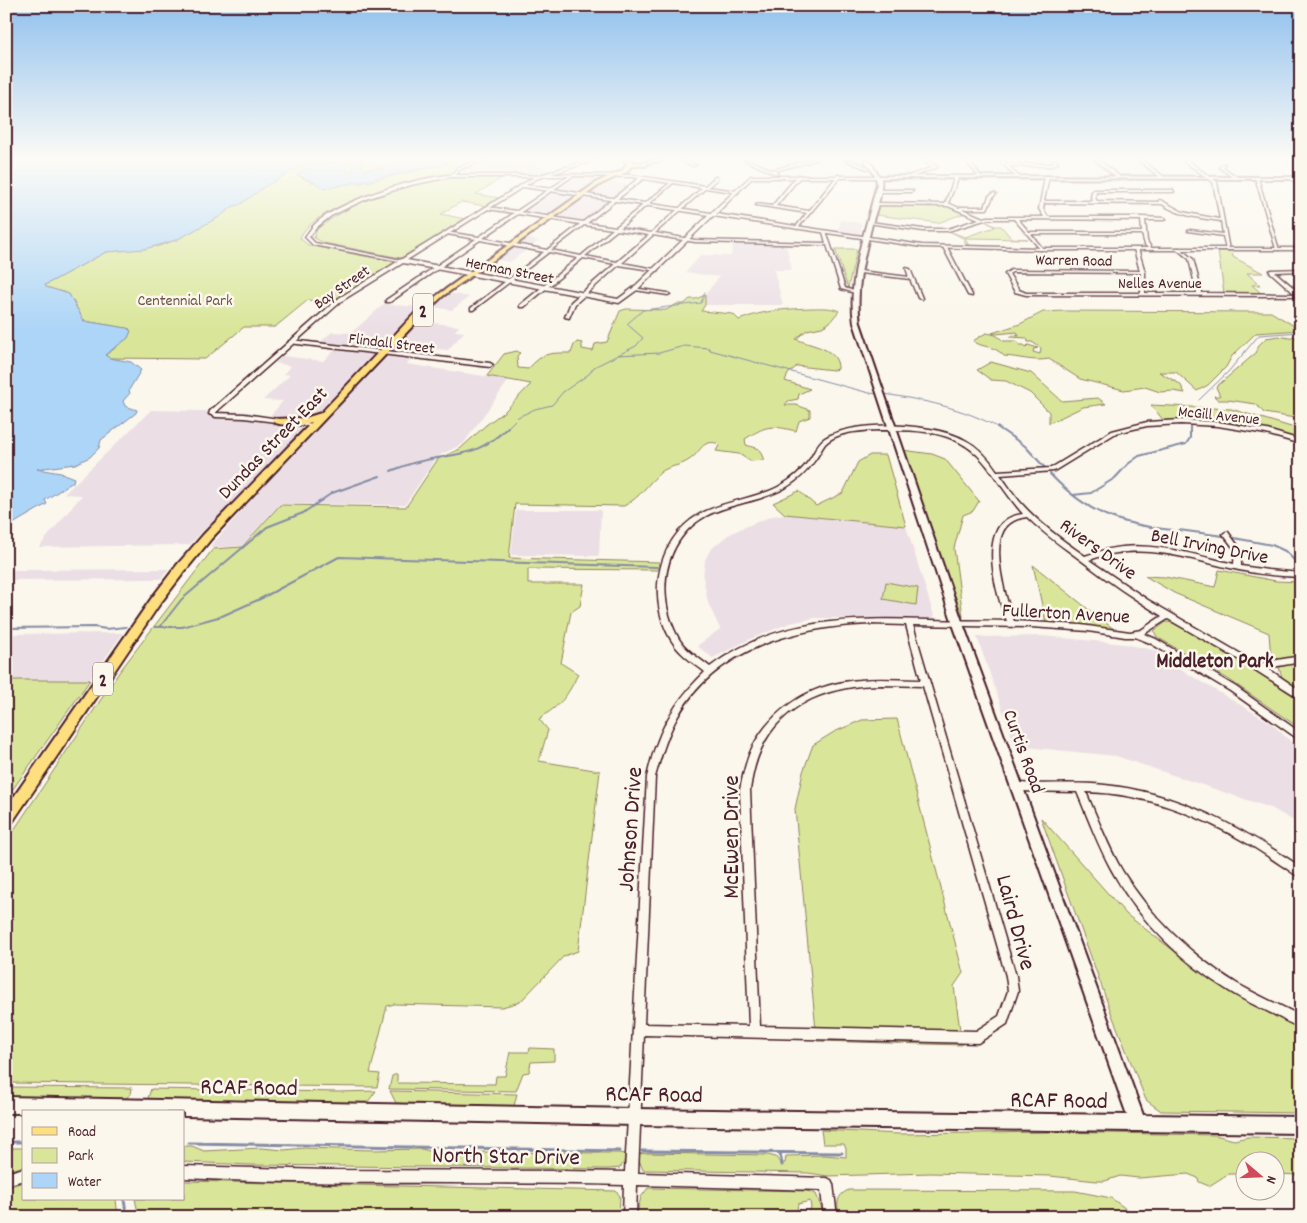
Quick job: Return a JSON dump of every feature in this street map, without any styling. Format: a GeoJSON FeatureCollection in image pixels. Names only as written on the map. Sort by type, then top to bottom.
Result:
{"type":"FeatureCollection","features":[{"type":"Feature","properties":{"kind":"main road","name":"Curtis Road"},"geometry":{"type":"LineString","coordinates":[[871,217],[855,292],[854,313],[958,624],[1138,1124]]}},
{"type":"Feature","properties":{"kind":"main road","name":"Dundas Street East"},"geometry":{"type":"LineString","coordinates":[[6,820],[181,568],[325,413],[431,303],[549,218]]}},
{"type":"Feature","properties":{"kind":"main road"},"geometry":{"type":"LineString","coordinates":[[276,421],[306,421],[325,413]]}},
{"type":"Feature","properties":{"kind":"main road","name":"RCAF Road"},"geometry":{"type":"LineString","coordinates":[[6,1105],[1301,1126]]}},
{"type":"Feature","properties":{"kind":"street"},"geometry":{"type":"LineString","coordinates":[[328,217],[312,229],[308,237],[316,244],[402,261]]}},
{"type":"Feature","properties":{"kind":"street","name":"Bay Street"},"geometry":{"type":"LineString","coordinates":[[313,426],[244,416],[216,415],[212,414],[212,412],[341,299],[473,217]]}},
{"type":"Feature","properties":{"kind":"street"},"geometry":{"type":"LineString","coordinates":[[388,301],[512,217]]}},
{"type":"Feature","properties":{"kind":"street"},"geometry":{"type":"LineString","coordinates":[[543,217],[685,240],[829,244]]}},
{"type":"Feature","properties":{"kind":"street"},"geometry":{"type":"LineString","coordinates":[[473,309],[592,217]]}},
{"type":"Feature","properties":{"kind":"street"},"geometry":{"type":"LineString","coordinates":[[522,306],[631,217]]}},
{"type":"Feature","properties":{"kind":"street"},"geometry":{"type":"LineString","coordinates":[[567,317],[573,303],[581,295],[670,217]]}},
{"type":"Feature","properties":{"kind":"street"},"geometry":{"type":"LineString","coordinates":[[635,289],[710,217]]}},
{"type":"Feature","properties":{"kind":"street"},"geometry":{"type":"LineString","coordinates":[[726,217],[922,246],[1041,249],[1301,249]]}},
{"type":"Feature","properties":{"kind":"street"},"geometry":{"type":"LineString","coordinates":[[797,228],[805,217]]}},
{"type":"Feature","properties":{"kind":"street"},"geometry":{"type":"LineString","coordinates":[[976,217],[982,220]]}},
{"type":"Feature","properties":{"kind":"street"},"geometry":{"type":"LineString","coordinates":[[1203,217],[1221,220],[1228,249]]}},
{"type":"Feature","properties":{"kind":"street"},"geometry":{"type":"LineString","coordinates":[[1268,217],[1278,249]]}},
{"type":"Feature","properties":{"kind":"street"},"geometry":{"type":"LineString","coordinates":[[1015,218],[1041,249]]}},
{"type":"Feature","properties":{"kind":"street"},"geometry":{"type":"LineString","coordinates":[[870,222],[923,230],[948,230],[982,220],[1015,218],[1164,219]]}},
{"type":"Feature","properties":{"kind":"street"},"geometry":{"type":"LineString","coordinates":[[1142,218],[1144,222],[1144,242],[1150,249]]}},
{"type":"Feature","properties":{"kind":"street"},"geometry":{"type":"LineString","coordinates":[[1190,231],[1224,235]]}},
{"type":"Feature","properties":{"kind":"street"},"geometry":{"type":"LineString","coordinates":[[825,232],[844,289],[855,292]]}},
{"type":"Feature","properties":{"kind":"street"},"geometry":{"type":"LineString","coordinates":[[447,233],[655,270]]}},
{"type":"Feature","properties":{"kind":"street"},"geometry":{"type":"LineString","coordinates":[[1027,233],[1144,233]]}},
{"type":"Feature","properties":{"kind":"street"},"geometry":{"type":"LineString","coordinates":[[945,247],[970,295]]}},
{"type":"Feature","properties":{"kind":"street"},"geometry":{"type":"LineString","coordinates":[[1136,249],[1143,272],[1143,294]]}},
{"type":"Feature","properties":{"kind":"street"},"geometry":{"type":"LineString","coordinates":[[1179,249],[1191,259],[1200,295]]}},
{"type":"Feature","properties":{"kind":"street","name":"Herman Street"},"geometry":{"type":"LineString","coordinates":[[402,261],[614,301],[623,300],[635,289]]}},
{"type":"Feature","properties":{"kind":"street"},"geometry":{"type":"LineString","coordinates":[[908,269],[910,278],[920,298]]}},
{"type":"Feature","properties":{"kind":"street"},"geometry":{"type":"LineString","coordinates":[[1300,295],[1271,271],[1301,270]]}},
{"type":"Feature","properties":{"kind":"street","name":"Warren Road"},"geometry":{"type":"LineString","coordinates":[[1019,292],[1007,274],[1010,271],[1143,272]]}},
{"type":"Feature","properties":{"kind":"street"},"geometry":{"type":"LineString","coordinates":[[860,272],[910,278]]}},
{"type":"Feature","properties":{"kind":"street"},"geometry":{"type":"LineString","coordinates":[[635,289],[668,294]]}},
{"type":"Feature","properties":{"kind":"street","name":"Nelles Avenue"},"geometry":{"type":"LineString","coordinates":[[1019,292],[1026,294],[1300,295]]}},
{"type":"Feature","properties":{"kind":"street","name":"Flindall Street"},"geometry":{"type":"LineString","coordinates":[[291,342],[490,365]]}},
{"type":"Feature","properties":{"kind":"street","name":"McGill Avenue"},"geometry":{"type":"LineString","coordinates":[[996,473],[1052,470],[1114,432],[1147,424],[1181,422],[1218,424],[1267,432],[1301,442]]}},
{"type":"Feature","properties":{"kind":"street","name":"Rivers Drive"},"geometry":{"type":"LineString","coordinates":[[709,671],[684,650],[676,640],[666,616],[662,592],[662,569],[672,543],[683,530],[703,516],[777,490],[792,481],[805,470],[821,445],[832,436],[861,429],[892,429],[937,432],[968,442],[981,452],[1028,515],[1051,536],[1122,588],[1262,668],[1301,696]]}},
{"type":"Feature","properties":{"kind":"street"},"geometry":{"type":"LineString","coordinates":[[1012,624],[997,585],[995,563],[998,537],[1007,521],[1028,515]]}},
{"type":"Feature","properties":{"kind":"street"},"geometry":{"type":"LineString","coordinates":[[1226,534],[1238,550],[1237,568]]}},
{"type":"Feature","properties":{"kind":"street","name":"Bell Irving Drive"},"geometry":{"type":"LineString","coordinates":[[1084,559],[1106,552],[1134,547],[1175,552],[1237,568],[1301,575]]}},
{"type":"Feature","properties":{"kind":"street","name":"Fullerton Avenue"},"geometry":{"type":"LineString","coordinates":[[958,624],[1044,625],[1136,634],[1168,616]]}},
{"type":"Feature","properties":{"kind":"street","name":"Laird Drive"},"geometry":{"type":"LineString","coordinates":[[638,1029],[978,1037],[1003,1020],[1012,991],[1011,976],[909,623]]}},
{"type":"Feature","properties":{"kind":"street","name":"Johnson Drive"},"geometry":{"type":"LineString","coordinates":[[629,1217],[651,777],[656,752],[671,718],[683,698],[709,671],[756,643],[788,632],[834,624],[958,624]]}},
{"type":"Feature","properties":{"kind":"street"},"geometry":{"type":"LineString","coordinates":[[1136,634],[1153,641],[1233,689],[1301,738]]}},
{"type":"Feature","properties":{"kind":"street"},"geometry":{"type":"LineString","coordinates":[[1262,668],[1266,665],[1301,659]]}},
{"type":"Feature","properties":{"kind":"street","name":"McEwen Drive"},"geometry":{"type":"LineString","coordinates":[[755,1031],[745,790],[747,773],[756,747],[769,726],[782,714],[794,704],[822,691],[855,684],[926,683]]}},
{"type":"Feature","properties":{"kind":"street"},"geometry":{"type":"LineString","coordinates":[[1017,787],[1106,789],[1131,793],[1187,810],[1247,838],[1301,873]]}},
{"type":"Feature","properties":{"kind":"street"},"geometry":{"type":"LineString","coordinates":[[1080,788],[1112,861],[1142,909],[1192,957],[1218,977],[1301,1022]]}},
{"type":"Feature","properties":{"kind":"street","name":"North Star Drive"},"geometry":{"type":"LineString","coordinates":[[185,1172],[827,1184],[831,1217]]}},
{"type":"Feature","properties":{"kind":"street"},"geometry":{"type":"LineString","coordinates":[[6,1179],[22,1175]]}},
{"type":"Feature","properties":{"kind":"shaded area"},"geometry":{"type":"Polygon","coordinates":[[[554,217],[589,217],[582,222],[554,217]]]}},
{"type":"Feature","properties":{"kind":"shaded area"},"geometry":{"type":"Polygon","coordinates":[[[841,220],[861,223],[861,235],[837,232],[841,220]]]}},
{"type":"Feature","properties":{"kind":"shaded area"},"geometry":{"type":"Polygon","coordinates":[[[527,238],[539,241],[510,262],[497,260],[527,238]]]}},
{"type":"Feature","properties":{"kind":"shaded area"},"geometry":{"type":"Polygon","coordinates":[[[733,243],[786,245],[792,270],[774,270],[783,305],[697,305],[719,277],[686,272],[701,255],[731,256],[733,243]]]}},
{"type":"Feature","properties":{"kind":"shaded area"},"geometry":{"type":"Polygon","coordinates":[[[450,293],[469,297],[452,310],[433,307],[450,293]]]}},
{"type":"Feature","properties":{"kind":"shaded area"},"geometry":{"type":"Polygon","coordinates":[[[384,304],[420,307],[378,350],[319,343],[332,332],[351,333],[384,304]]]}},
{"type":"Feature","properties":{"kind":"shaded area"},"geometry":{"type":"Polygon","coordinates":[[[419,321],[459,326],[455,331],[464,332],[448,350],[435,349],[429,356],[390,351],[419,321]]]}},
{"type":"Feature","properties":{"kind":"shaded area"},"geometry":{"type":"Polygon","coordinates":[[[335,350],[374,354],[313,418],[270,416],[283,401],[263,400],[290,375],[283,374],[291,366],[275,363],[283,356],[323,361],[335,350]]]}},
{"type":"Feature","properties":{"kind":"shaded area"},"geometry":{"type":"Polygon","coordinates":[[[388,354],[413,357],[407,364],[509,380],[463,444],[440,455],[405,505],[280,504],[242,546],[209,548],[267,482],[388,354]]]}},
{"type":"Feature","properties":{"kind":"shaded area"},"geometry":{"type":"Polygon","coordinates":[[[151,410],[251,412],[245,419],[303,429],[277,458],[189,545],[39,547],[82,495],[64,494],[151,410]]]}},
{"type":"Feature","properties":{"kind":"shaded area"},"geometry":{"type":"Polygon","coordinates":[[[516,510],[601,510],[599,556],[511,555],[516,510]]]}},
{"type":"Feature","properties":{"kind":"shaded area"},"geometry":{"type":"Polygon","coordinates":[[[785,514],[906,526],[935,619],[815,618],[790,623],[750,639],[713,658],[697,646],[720,629],[708,603],[703,577],[705,560],[710,550],[728,535],[740,529],[772,516],[785,514]]]}},
{"type":"Feature","properties":{"kind":"shaded area"},"geometry":{"type":"Polygon","coordinates":[[[169,569],[161,579],[6,580],[6,570],[169,569]]]}},
{"type":"Feature","properties":{"kind":"shaded area"},"geometry":{"type":"Polygon","coordinates":[[[123,633],[90,680],[6,680],[6,634],[123,633]]]}},
{"type":"Feature","properties":{"kind":"shaded area"},"geometry":{"type":"Polygon","coordinates":[[[1043,636],[1125,644],[1154,650],[1190,675],[1271,723],[1301,751],[1301,825],[1271,808],[1116,756],[1015,746],[977,637],[1043,636]]]}},
{"type":"Feature","properties":{"kind":"green space","name":"Centennial Park"},"geometry":{"type":"Polygon","coordinates":[[[219,217],[321,217],[307,228],[300,238],[308,245],[395,262],[331,303],[308,300],[275,327],[244,327],[205,359],[109,358],[105,355],[114,349],[130,329],[84,321],[69,294],[46,287],[45,285],[106,252],[159,246],[176,240],[219,217]]]}},
{"type":"Feature","properties":{"kind":"green space"},"geometry":{"type":"Polygon","coordinates":[[[334,217],[456,217],[465,219],[401,258],[324,243],[314,238],[317,229],[334,217]]]}},
{"type":"Feature","properties":{"kind":"green space"},"geometry":{"type":"Polygon","coordinates":[[[892,217],[954,217],[938,223],[892,217]]]}},
{"type":"Feature","properties":{"kind":"green space"},"geometry":{"type":"Polygon","coordinates":[[[985,221],[995,226],[1001,226],[1011,238],[1028,239],[965,238],[969,246],[967,246],[963,238],[951,232],[965,237],[995,227],[985,221]]]}},
{"type":"Feature","properties":{"kind":"green space"},"geometry":{"type":"Polygon","coordinates":[[[835,249],[857,249],[848,288],[835,249]]]}},
{"type":"Feature","properties":{"kind":"green space"},"geometry":{"type":"Polygon","coordinates":[[[1218,251],[1232,251],[1233,257],[1263,273],[1247,273],[1260,285],[1252,285],[1261,293],[1224,293],[1218,251]]]}},
{"type":"Feature","properties":{"kind":"green space"},"geometry":{"type":"Polygon","coordinates":[[[705,295],[705,305],[701,311],[733,314],[739,320],[766,312],[802,308],[822,308],[839,311],[829,323],[822,327],[807,330],[796,339],[829,352],[837,362],[838,369],[797,366],[788,374],[785,381],[810,389],[799,394],[798,399],[788,401],[785,405],[796,405],[810,410],[810,417],[799,421],[796,431],[774,427],[759,431],[745,439],[746,445],[759,449],[764,460],[750,461],[739,454],[716,451],[720,444],[705,444],[689,460],[661,472],[640,494],[624,506],[515,504],[509,558],[659,562],[658,570],[528,569],[528,584],[584,584],[580,606],[571,612],[561,663],[578,674],[562,700],[539,719],[548,730],[539,761],[600,771],[578,951],[564,956],[520,1002],[502,1007],[394,1004],[387,1006],[370,1073],[380,1074],[377,1087],[6,1083],[6,842],[120,671],[213,549],[242,547],[280,505],[406,507],[438,459],[460,449],[486,425],[505,411],[531,384],[487,376],[504,354],[517,351],[520,353],[517,356],[518,368],[528,369],[543,356],[571,353],[577,342],[582,343],[582,349],[593,351],[595,344],[607,342],[620,311],[626,309],[666,310],[677,304],[684,304],[690,299],[696,299],[705,295]]]}},
{"type":"Feature","properties":{"kind":"green space"},"geometry":{"type":"Polygon","coordinates":[[[1043,312],[1271,312],[1301,330],[1256,333],[1232,356],[1226,367],[1208,385],[1197,391],[1176,372],[1159,372],[1180,384],[1185,393],[1173,391],[1160,392],[1145,387],[1124,390],[1080,379],[1049,359],[1032,360],[1004,356],[992,348],[973,341],[986,333],[997,336],[1003,341],[1017,341],[1019,345],[1038,348],[1034,349],[1033,352],[1040,354],[1041,348],[1032,342],[1028,342],[1027,338],[1010,337],[1013,335],[1019,336],[1017,332],[992,333],[1020,324],[1043,312]]]}},
{"type":"Feature","properties":{"kind":"green space"},"geometry":{"type":"Polygon","coordinates":[[[1279,336],[1289,338],[1294,336],[1301,343],[1301,419],[1264,413],[1256,404],[1218,400],[1214,396],[1220,396],[1216,387],[1257,352],[1257,347],[1266,338],[1279,336]]]}},
{"type":"Feature","properties":{"kind":"green space"},"geometry":{"type":"Polygon","coordinates":[[[991,362],[1031,373],[1062,401],[1098,398],[1106,404],[1083,407],[1049,423],[1049,412],[1030,393],[1006,381],[991,380],[977,370],[991,362]]]}},
{"type":"Feature","properties":{"kind":"green space"},"geometry":{"type":"Polygon","coordinates":[[[1151,405],[1231,409],[1301,430],[1301,439],[1235,423],[1164,421],[1151,405]]]}},
{"type":"Feature","properties":{"kind":"green space"},"geometry":{"type":"Polygon","coordinates":[[[902,450],[932,454],[945,459],[979,501],[973,511],[963,515],[954,548],[963,617],[902,450]]]}},
{"type":"Feature","properties":{"kind":"green space"},"geometry":{"type":"Polygon","coordinates":[[[870,455],[886,455],[906,526],[785,514],[773,503],[799,491],[816,506],[843,493],[858,462],[870,455]]]}},
{"type":"Feature","properties":{"kind":"green space"},"geometry":{"type":"Polygon","coordinates":[[[1033,565],[1103,621],[1114,629],[1046,623],[1033,565]]]}},
{"type":"Feature","properties":{"kind":"green space"},"geometry":{"type":"Polygon","coordinates":[[[1219,570],[1276,581],[1301,582],[1301,658],[1271,659],[1269,633],[1174,593],[1145,576],[1165,577],[1215,587],[1219,570]]]}},
{"type":"Feature","properties":{"kind":"green space"},"geometry":{"type":"Polygon","coordinates":[[[886,582],[918,588],[916,605],[883,599],[886,582]]]}},
{"type":"Feature","properties":{"kind":"green space"},"geometry":{"type":"Polygon","coordinates":[[[1166,622],[1173,623],[1230,654],[1301,701],[1301,729],[1228,679],[1157,637],[1154,631],[1166,622]]]}},
{"type":"Feature","properties":{"kind":"green space"},"geometry":{"type":"Polygon","coordinates":[[[1301,662],[1301,690],[1282,677],[1279,668],[1284,665],[1301,662]]]}},
{"type":"Feature","properties":{"kind":"green space"},"geometry":{"type":"Polygon","coordinates":[[[6,680],[90,680],[6,799],[6,680]]]}},
{"type":"Feature","properties":{"kind":"green space"},"geometry":{"type":"Polygon","coordinates":[[[897,719],[963,973],[954,986],[962,1045],[817,1041],[795,809],[803,772],[813,745],[834,732],[862,720],[897,719]]]}},
{"type":"Feature","properties":{"kind":"green space"},"geometry":{"type":"Polygon","coordinates":[[[1041,818],[1127,915],[1208,977],[1301,1028],[1301,1113],[1161,1111],[1146,1100],[1112,1015],[1041,818]]]}},
{"type":"Feature","properties":{"kind":"green space"},"geometry":{"type":"Polygon","coordinates":[[[530,1048],[554,1049],[554,1061],[531,1062],[529,1072],[523,1073],[516,1091],[389,1089],[392,1076],[397,1074],[397,1083],[495,1084],[496,1076],[505,1076],[510,1052],[529,1052],[530,1048]]]}},
{"type":"Feature","properties":{"kind":"green space"},"geometry":{"type":"Polygon","coordinates":[[[6,1087],[132,1088],[131,1094],[126,1098],[112,1099],[6,1097],[6,1087]]]}},
{"type":"Feature","properties":{"kind":"green space"},"geometry":{"type":"Polygon","coordinates":[[[151,1089],[376,1091],[367,1103],[363,1104],[150,1100],[148,1098],[151,1089]]]}},
{"type":"Feature","properties":{"kind":"green space"},"geometry":{"type":"Polygon","coordinates":[[[390,1091],[517,1094],[514,1106],[409,1104],[396,1103],[390,1091]]]}},
{"type":"Feature","properties":{"kind":"green space"},"geometry":{"type":"Polygon","coordinates":[[[821,1130],[899,1134],[1052,1132],[1215,1135],[1234,1140],[1248,1137],[1301,1138],[1301,1175],[1284,1174],[1284,1150],[1234,1150],[1234,1174],[1228,1174],[1209,1186],[1188,1174],[1139,1178],[1120,1176],[1105,1181],[1097,1181],[1050,1176],[930,1173],[828,1176],[808,1173],[643,1170],[638,1154],[768,1155],[776,1157],[780,1163],[785,1163],[786,1156],[825,1155],[846,1157],[844,1144],[823,1144],[821,1130]]]}},
{"type":"Feature","properties":{"kind":"green space"},"geometry":{"type":"Polygon","coordinates":[[[185,1146],[192,1146],[204,1151],[304,1148],[422,1149],[440,1154],[468,1152],[625,1154],[624,1162],[620,1168],[608,1169],[251,1165],[185,1162],[185,1146]]]}},
{"type":"Feature","properties":{"kind":"green space"},"geometry":{"type":"Polygon","coordinates":[[[6,1148],[22,1148],[22,1167],[6,1172],[6,1148]]]}},
{"type":"Feature","properties":{"kind":"green space"},"geometry":{"type":"Polygon","coordinates":[[[185,1181],[616,1191],[620,1196],[619,1217],[139,1217],[135,1200],[185,1200],[185,1181]]]}},
{"type":"Feature","properties":{"kind":"green space"},"geometry":{"type":"Polygon","coordinates":[[[22,1183],[22,1200],[116,1200],[118,1217],[6,1217],[6,1187],[22,1183]]]}},
{"type":"Feature","properties":{"kind":"green space"},"geometry":{"type":"Polygon","coordinates":[[[648,1188],[807,1191],[816,1194],[825,1217],[808,1217],[808,1212],[811,1208],[810,1201],[798,1204],[799,1217],[636,1217],[641,1197],[648,1188]]]}},
{"type":"Feature","properties":{"kind":"green space"},"geometry":{"type":"Polygon","coordinates":[[[849,1190],[1075,1191],[1111,1198],[1137,1217],[839,1217],[838,1200],[842,1194],[849,1190]]]}},
{"type":"Feature","properties":{"kind":"water"},"geometry":{"type":"Polygon","coordinates":[[[6,217],[219,217],[176,240],[145,249],[106,252],[45,285],[46,287],[69,294],[84,321],[127,328],[131,331],[128,338],[105,355],[110,358],[131,362],[141,370],[129,390],[130,393],[123,401],[125,406],[137,410],[136,413],[101,440],[99,448],[90,457],[75,464],[37,469],[61,473],[74,478],[73,482],[45,500],[47,504],[6,528],[6,217]]]}},
{"type":"Feature","properties":{"kind":"waterway"},"geometry":{"type":"LineString","coordinates":[[618,355],[636,346],[643,338],[627,324],[643,310],[701,303],[705,292]]}},
{"type":"Feature","properties":{"kind":"waterway"},"geometry":{"type":"LineString","coordinates":[[1199,400],[1228,372],[1259,335],[1301,332]]}},
{"type":"Feature","properties":{"kind":"waterway"},"geometry":{"type":"LineString","coordinates":[[618,355],[659,353],[684,346],[709,348],[710,350],[869,393],[879,394]]}},
{"type":"Feature","properties":{"kind":"waterway"},"geometry":{"type":"LineString","coordinates":[[508,427],[518,417],[535,409],[552,405],[563,392],[589,374],[594,367],[618,355]]}},
{"type":"Feature","properties":{"kind":"waterway"},"geometry":{"type":"LineString","coordinates":[[884,394],[958,410],[999,428]]}},
{"type":"Feature","properties":{"kind":"waterway"},"geometry":{"type":"LineString","coordinates":[[391,471],[414,463],[475,450],[486,445],[508,427]]}},
{"type":"Feature","properties":{"kind":"waterway"},"geometry":{"type":"LineString","coordinates":[[997,427],[1025,446],[1046,469]]}},
{"type":"Feature","properties":{"kind":"waterway"},"geometry":{"type":"LineString","coordinates":[[1073,495],[1091,493],[1115,478],[1128,464],[1139,456],[1186,444],[1190,438],[1190,427]]}},
{"type":"Feature","properties":{"kind":"waterway"},"geometry":{"type":"LineString","coordinates":[[1050,474],[1078,499],[1105,515],[1135,524],[1172,530]]}},
{"type":"Feature","properties":{"kind":"waterway"},"geometry":{"type":"LineString","coordinates":[[160,627],[181,600],[267,527],[303,513],[332,493],[380,476]]}},
{"type":"Feature","properties":{"kind":"waterway"},"geometry":{"type":"LineString","coordinates":[[1179,530],[1223,536]]}},
{"type":"Feature","properties":{"kind":"waterway"},"geometry":{"type":"LineString","coordinates":[[1234,538],[1272,545],[1285,551],[1301,567]]}},
{"type":"Feature","properties":{"kind":"waterway"},"geometry":{"type":"LineString","coordinates":[[160,627],[182,627],[222,616],[260,599],[339,557],[657,567]]}},
{"type":"Feature","properties":{"kind":"waterway"},"geometry":{"type":"LineString","coordinates":[[6,628],[94,627],[106,629],[126,627]]}},
{"type":"Feature","properties":{"kind":"waterway"},"geometry":{"type":"LineString","coordinates":[[155,627],[160,627]]}},
{"type":"Feature","properties":{"kind":"waterway"},"geometry":{"type":"LineString","coordinates":[[6,1142],[22,1142]]}},
{"type":"Feature","properties":{"kind":"waterway"},"geometry":{"type":"LineString","coordinates":[[189,1143],[620,1151]]}},
{"type":"Feature","properties":{"kind":"waterway"},"geometry":{"type":"LineString","coordinates":[[642,1151],[842,1153]]}},
{"type":"Feature","properties":{"kind":"waterway"},"geometry":{"type":"LineString","coordinates":[[780,1153],[782,1165]]}},
{"type":"Feature","properties":{"kind":"waterway"},"geometry":{"type":"LineString","coordinates":[[124,1200],[127,1217]]}},
{"type":"Feature","properties":{"kind":"district","name":"Middleton Park"},"geometry":{"type":"Point","coordinates":[1215,660]}}]}
